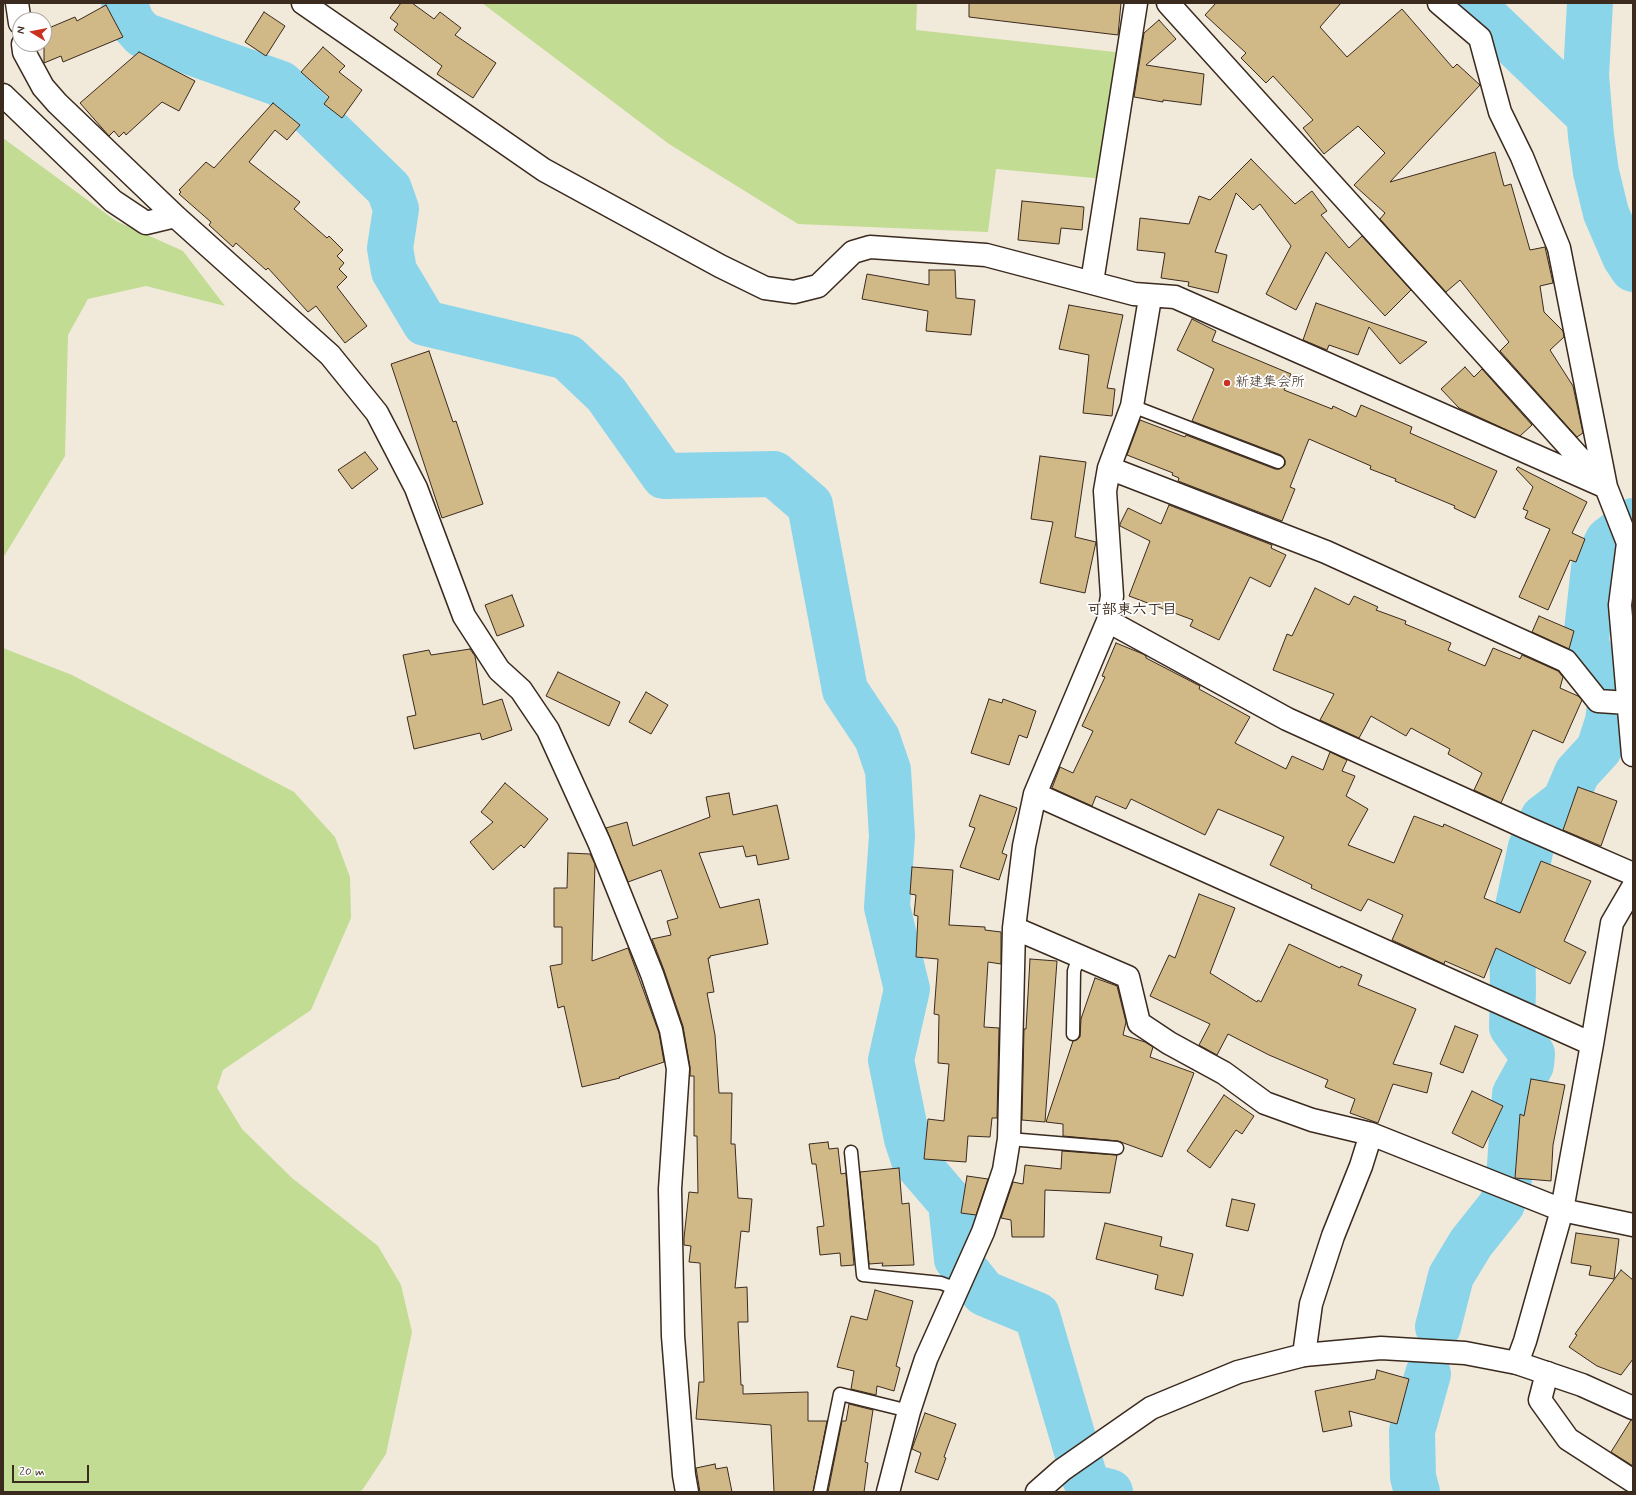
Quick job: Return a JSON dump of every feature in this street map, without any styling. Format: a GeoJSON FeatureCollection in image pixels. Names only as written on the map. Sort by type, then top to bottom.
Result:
{"type":"FeatureCollection","features":[{"type":"Feature","properties":{"kind":"street"},"geometry":{"type":"LineString","coordinates":[[303,3],[544,170],[720,266],[765,288],[794,292],[818,286],[853,252],[870,247],[986,254],[1145,296],[1175,297],[1606,488]]}},
{"type":"Feature","properties":{"kind":"street"},"geometry":{"type":"LineString","coordinates":[[1092,282],[1136,3]]}},
{"type":"Feature","properties":{"kind":"street"},"geometry":{"type":"LineString","coordinates":[[1168,3],[1606,488]]}},
{"type":"Feature","properties":{"kind":"street"},"geometry":{"type":"LineString","coordinates":[[1439,3],[1480,38],[1500,112],[1522,157],[1559,248],[1606,488],[1627,535],[1620,605],[1616,702],[1633,755]]}},
{"type":"Feature","properties":{"kind":"street"},"geometry":{"type":"LineString","coordinates":[[24,52],[43,88],[57,103],[175,216],[330,355],[376,413],[416,488],[464,616],[498,670],[521,690],[548,730],[599,842],[649,967],[671,1030],[678,1069],[670,1189],[673,1336],[684,1475],[687,1492]]}},
{"type":"Feature","properties":{"kind":"street"},"geometry":{"type":"LineString","coordinates":[[3,95],[113,202],[146,223],[175,216]]}},
{"type":"Feature","properties":{"kind":"street"},"geometry":{"type":"LineString","coordinates":[[888,1492],[909,1411],[926,1359],[983,1232],[1004,1170],[1009,1139],[1014,928],[1024,846],[1035,794],[1108,621],[1112,596],[1105,491],[1109,468],[1132,406],[1149,304],[1145,296]]}},
{"type":"Feature","properties":{"kind":"street"},"geometry":{"type":"LineString","coordinates":[[1109,468],[1326,552],[1566,661],[1598,701],[1616,702]]}},
{"type":"Feature","properties":{"kind":"street"},"geometry":{"type":"LineString","coordinates":[[1108,621],[1287,719],[1534,831],[1633,874]]}},
{"type":"Feature","properties":{"kind":"street"},"geometry":{"type":"LineString","coordinates":[[1035,794],[1592,1044]]}},
{"type":"Feature","properties":{"kind":"street"},"geometry":{"type":"LineString","coordinates":[[1517,1363],[1525,1342],[1562,1210],[1612,923],[1633,887]]}},
{"type":"Feature","properties":{"kind":"street"},"geometry":{"type":"LineString","coordinates":[[1014,928],[1128,977],[1139,1023],[1170,1043],[1224,1073],[1265,1103],[1312,1120],[1370,1134],[1562,1210],[1633,1225]]}},
{"type":"Feature","properties":{"kind":"street"},"geometry":{"type":"LineString","coordinates":[[1304,1355],[1311,1304],[1333,1236],[1361,1166],[1370,1134]]}},
{"type":"Feature","properties":{"kind":"street"},"geometry":{"type":"LineString","coordinates":[[1037,1492],[1062,1470],[1151,1408],[1238,1372],[1304,1355],[1381,1348],[1465,1353],[1517,1363],[1582,1385],[1633,1408]]}},
{"type":"Feature","properties":{"kind":"street"},"geometry":{"type":"LineString","coordinates":[[1547,1373],[1540,1400],[1568,1439],[1633,1481]]}},
{"type":"Feature","properties":{"kind":"lane"},"geometry":{"type":"LineString","coordinates":[[1132,406],[1278,462]]}},
{"type":"Feature","properties":{"kind":"lane"},"geometry":{"type":"LineString","coordinates":[[1073,1034],[1074,971],[1079,956]]}},
{"type":"Feature","properties":{"kind":"lane"},"geometry":{"type":"LineString","coordinates":[[1009,1139],[1117,1148]]}},
{"type":"Feature","properties":{"kind":"lane"},"geometry":{"type":"LineString","coordinates":[[851,1152],[863,1275],[941,1283],[964,1273]]}},
{"type":"Feature","properties":{"kind":"lane"},"geometry":{"type":"LineString","coordinates":[[820,1492],[840,1394],[909,1411]]}},
{"type":"Feature","properties":{"kind":"green space"},"geometry":{"type":"Polygon","coordinates":[[[482,3],[917,3],[916,30],[1115,52],[1105,179],[996,169],[988,232],[798,224],[669,144],[482,3]]]}},
{"type":"Feature","properties":{"kind":"green space"},"geometry":{"type":"Polygon","coordinates":[[[3,138],[116,221],[183,251],[225,306],[146,286],[88,299],[68,335],[65,456],[3,558],[3,138]]]}},
{"type":"Feature","properties":{"kind":"green space"},"geometry":{"type":"Polygon","coordinates":[[[3,648],[72,675],[294,792],[335,837],[350,877],[351,918],[311,1010],[223,1070],[217,1088],[242,1129],[292,1178],[378,1246],[401,1285],[412,1332],[386,1454],[363,1489],[359,1492],[3,1492],[3,648]]]}},
{"type":"Feature","properties":{"kind":"building"},"geometry":{"type":"Polygon","coordinates":[[[401,3],[412,3],[434,19],[440,12],[461,28],[455,35],[496,63],[473,98],[437,74],[442,66],[394,30],[398,24],[390,18],[401,3]]]}},
{"type":"Feature","properties":{"kind":"building"},"geometry":{"type":"Polygon","coordinates":[[[969,3],[1121,3],[1118,35],[969,17],[969,3]]]}},
{"type":"Feature","properties":{"kind":"building"},"geometry":{"type":"Polygon","coordinates":[[[1216,3],[1341,3],[1320,27],[1347,57],[1402,9],[1453,68],[1457,64],[1480,85],[1390,182],[1495,152],[1504,186],[1511,184],[1530,250],[1545,247],[1553,283],[1540,286],[1544,312],[1563,331],[1564,337],[1550,350],[1573,386],[1583,433],[1577,437],[1500,351],[1509,342],[1460,280],[1446,292],[1380,219],[1385,213],[1354,185],[1385,153],[1358,126],[1324,154],[1303,128],[1313,120],[1273,76],[1266,83],[1241,58],[1246,53],[1205,15],[1216,3]]]}},
{"type":"Feature","properties":{"kind":"building"},"geometry":{"type":"Polygon","coordinates":[[[106,5],[123,37],[63,62],[61,56],[44,63],[44,52],[52,52],[52,27],[75,17],[77,21],[106,5]]]}},
{"type":"Feature","properties":{"kind":"building"},"geometry":{"type":"Polygon","coordinates":[[[264,12],[285,26],[266,56],[245,42],[264,12]]]}},
{"type":"Feature","properties":{"kind":"building"},"geometry":{"type":"Polygon","coordinates":[[[1159,20],[1176,39],[1146,65],[1204,74],[1201,105],[1163,100],[1163,102],[1134,97],[1144,33],[1159,20]]]}},
{"type":"Feature","properties":{"kind":"building"},"geometry":{"type":"Polygon","coordinates":[[[323,47],[345,66],[339,72],[362,90],[342,118],[324,104],[329,97],[301,72],[323,47]]]}},
{"type":"Feature","properties":{"kind":"building"},"geometry":{"type":"Polygon","coordinates":[[[139,52],[195,81],[179,111],[162,102],[126,135],[124,132],[119,137],[114,131],[109,136],[80,103],[139,52]]]}},
{"type":"Feature","properties":{"kind":"building"},"geometry":{"type":"Polygon","coordinates":[[[273,103],[300,125],[287,140],[275,130],[249,162],[300,202],[294,209],[327,238],[329,236],[343,250],[337,256],[344,263],[339,269],[347,277],[337,287],[367,326],[345,343],[316,306],[308,312],[268,268],[266,270],[236,243],[233,247],[209,225],[211,222],[179,194],[181,192],[179,190],[206,162],[214,168],[273,103]]]}},
{"type":"Feature","properties":{"kind":"building"},"geometry":{"type":"Polygon","coordinates":[[[1251,159],[1295,204],[1312,191],[1327,211],[1321,215],[1349,248],[1362,236],[1411,290],[1385,316],[1326,252],[1296,310],[1266,294],[1291,246],[1260,204],[1253,210],[1236,193],[1215,252],[1227,255],[1218,293],[1188,286],[1189,282],[1161,278],[1165,253],[1137,250],[1140,218],[1189,224],[1199,196],[1210,200],[1251,159]]]}},
{"type":"Feature","properties":{"kind":"building"},"geometry":{"type":"Polygon","coordinates":[[[1022,201],[1084,207],[1082,230],[1061,228],[1059,244],[1018,240],[1022,201]]]}},
{"type":"Feature","properties":{"kind":"building"},"geometry":{"type":"Polygon","coordinates":[[[929,270],[955,270],[956,298],[975,300],[971,335],[926,331],[928,311],[862,299],[867,274],[929,285],[929,270]]]}},
{"type":"Feature","properties":{"kind":"building"},"geometry":{"type":"Polygon","coordinates":[[[1316,303],[1427,342],[1400,364],[1369,327],[1358,355],[1329,345],[1327,350],[1303,340],[1316,303]]]}},
{"type":"Feature","properties":{"kind":"building"},"geometry":{"type":"Polygon","coordinates":[[[1069,305],[1123,315],[1107,388],[1115,389],[1112,416],[1083,413],[1089,355],[1059,349],[1069,305]]]}},
{"type":"Feature","properties":{"kind":"building"},"geometry":{"type":"Polygon","coordinates":[[[1192,319],[1216,331],[1212,341],[1291,374],[1284,390],[1332,409],[1333,406],[1356,417],[1361,405],[1412,427],[1410,433],[1497,471],[1475,518],[1454,508],[1455,506],[1395,481],[1396,479],[1370,469],[1371,466],[1309,439],[1290,487],[1295,489],[1282,521],[1178,481],[1179,478],[1172,475],[1173,473],[1127,455],[1140,420],[1185,437],[1186,435],[1275,469],[1280,469],[1285,465],[1285,460],[1281,455],[1192,421],[1214,369],[1177,350],[1192,319]]]}},
{"type":"Feature","properties":{"kind":"building"},"geometry":{"type":"Polygon","coordinates":[[[429,351],[453,422],[456,421],[483,504],[442,518],[391,364],[429,351]]]}},
{"type":"Feature","properties":{"kind":"building"},"geometry":{"type":"Polygon","coordinates":[[[1465,367],[1474,377],[1482,369],[1532,425],[1520,436],[1459,408],[1441,389],[1465,367]]]}},
{"type":"Feature","properties":{"kind":"building"},"geometry":{"type":"Polygon","coordinates":[[[365,452],[378,469],[352,489],[338,470],[365,452]]]}},
{"type":"Feature","properties":{"kind":"building"},"geometry":{"type":"Polygon","coordinates":[[[1040,456],[1086,462],[1075,537],[1096,542],[1085,593],[1040,583],[1053,522],[1031,519],[1040,456]]]}},
{"type":"Feature","properties":{"kind":"building"},"geometry":{"type":"Polygon","coordinates":[[[1518,467],[1587,502],[1572,533],[1585,539],[1576,562],[1570,560],[1548,610],[1519,597],[1550,529],[1525,518],[1528,511],[1523,509],[1533,487],[1516,469],[1518,467]]]}},
{"type":"Feature","properties":{"kind":"building"},"geometry":{"type":"Polygon","coordinates":[[[1169,505],[1272,545],[1271,548],[1286,555],[1270,587],[1250,577],[1219,640],[1190,626],[1193,620],[1129,596],[1150,541],[1120,526],[1120,524],[1128,508],[1161,524],[1169,505]]]}},
{"type":"Feature","properties":{"kind":"building"},"geometry":{"type":"Polygon","coordinates":[[[1315,588],[1349,605],[1354,596],[1378,607],[1376,610],[1406,621],[1405,624],[1451,643],[1448,650],[1485,666],[1493,648],[1520,659],[1522,655],[1558,671],[1563,677],[1560,688],[1578,696],[1582,700],[1563,743],[1533,730],[1501,803],[1474,790],[1482,773],[1448,754],[1450,749],[1411,728],[1406,736],[1371,716],[1359,738],[1320,720],[1334,694],[1273,670],[1287,634],[1292,636],[1315,588]]]}},
{"type":"Feature","properties":{"kind":"building"},"geometry":{"type":"Polygon","coordinates":[[[512,595],[524,626],[497,636],[485,605],[512,595]]]}},
{"type":"Feature","properties":{"kind":"building"},"geometry":{"type":"Polygon","coordinates":[[[1539,616],[1574,631],[1569,649],[1532,632],[1539,616]]]}},
{"type":"Feature","properties":{"kind":"building"},"geometry":{"type":"Polygon","coordinates":[[[1116,643],[1143,654],[1146,658],[1200,686],[1199,689],[1250,717],[1235,743],[1286,769],[1292,756],[1323,770],[1330,752],[1347,760],[1342,771],[1355,776],[1346,796],[1368,809],[1348,845],[1394,863],[1414,816],[1443,827],[1444,824],[1502,850],[1484,898],[1520,913],[1541,861],[1591,881],[1564,941],[1586,952],[1570,984],[1496,948],[1484,978],[1445,961],[1444,964],[1392,940],[1403,915],[1368,899],[1361,911],[1311,888],[1312,885],[1270,865],[1284,837],[1218,809],[1205,835],[1131,799],[1126,809],[1096,796],[1092,806],[1052,788],[1060,767],[1073,773],[1093,731],[1082,726],[1105,677],[1102,676],[1116,643]]]}},
{"type":"Feature","properties":{"kind":"building"},"geometry":{"type":"Polygon","coordinates":[[[470,649],[475,656],[483,705],[502,699],[512,730],[482,740],[480,733],[414,749],[407,717],[416,715],[403,655],[429,650],[431,655],[470,649]]]}},
{"type":"Feature","properties":{"kind":"building"},"geometry":{"type":"Polygon","coordinates":[[[558,672],[620,702],[609,726],[546,696],[558,672]]]}},
{"type":"Feature","properties":{"kind":"building"},"geometry":{"type":"Polygon","coordinates":[[[646,692],[668,705],[651,734],[629,722],[646,692]]]}},
{"type":"Feature","properties":{"kind":"building"},"geometry":{"type":"Polygon","coordinates":[[[989,699],[1002,703],[1003,699],[1036,711],[1027,738],[1019,735],[1009,765],[971,753],[989,699]]]}},
{"type":"Feature","properties":{"kind":"building"},"geometry":{"type":"Polygon","coordinates":[[[505,783],[548,819],[524,848],[521,845],[493,870],[470,842],[493,822],[481,812],[505,783]]]}},
{"type":"Feature","properties":{"kind":"building"},"geometry":{"type":"Polygon","coordinates":[[[1578,787],[1617,801],[1601,846],[1563,830],[1578,787]]]}},
{"type":"Feature","properties":{"kind":"building"},"geometry":{"type":"Polygon","coordinates":[[[729,793],[733,815],[777,805],[789,859],[758,865],[756,855],[746,857],[743,846],[699,853],[720,908],[759,899],[768,944],[710,956],[710,958],[708,958],[714,992],[707,993],[715,1035],[719,1093],[732,1093],[731,1144],[735,1144],[738,1198],[752,1199],[749,1232],[741,1231],[735,1288],[747,1287],[748,1322],[738,1322],[741,1385],[743,1385],[743,1394],[808,1392],[808,1421],[827,1421],[813,1492],[774,1492],[771,1425],[696,1419],[699,1382],[704,1382],[700,1263],[689,1262],[691,1246],[684,1245],[689,1192],[698,1193],[697,1136],[694,1136],[694,1076],[690,1076],[690,1067],[683,1026],[652,939],[671,935],[667,921],[678,918],[661,870],[628,882],[606,828],[627,822],[633,846],[710,817],[706,797],[729,793]]]}},
{"type":"Feature","properties":{"kind":"building"},"geometry":{"type":"Polygon","coordinates":[[[980,795],[1017,808],[1002,853],[1007,855],[999,880],[960,867],[975,828],[969,826],[980,795]]]}},
{"type":"Feature","properties":{"kind":"building"},"geometry":{"type":"Polygon","coordinates":[[[568,853],[590,854],[595,864],[592,961],[628,948],[659,1033],[664,1062],[619,1077],[620,1078],[582,1087],[564,1006],[558,1008],[550,966],[562,964],[562,927],[554,927],[554,888],[567,888],[568,853]]]}},
{"type":"Feature","properties":{"kind":"building"},"geometry":{"type":"Polygon","coordinates":[[[912,867],[953,870],[949,925],[985,927],[985,930],[1001,932],[1001,964],[988,962],[984,1027],[999,1028],[997,1118],[992,1118],[990,1137],[968,1136],[966,1162],[924,1159],[928,1119],[944,1121],[949,1064],[938,1063],[939,1015],[934,1014],[938,959],[916,957],[918,916],[914,915],[916,895],[910,894],[912,867]]]}},
{"type":"Feature","properties":{"kind":"building"},"geometry":{"type":"Polygon","coordinates":[[[1199,894],[1235,908],[1210,973],[1257,1002],[1258,1000],[1261,1002],[1289,944],[1340,968],[1341,966],[1362,975],[1358,985],[1416,1009],[1393,1064],[1432,1073],[1427,1093],[1393,1084],[1378,1123],[1350,1113],[1355,1099],[1325,1087],[1328,1080],[1269,1055],[1228,1034],[1217,1055],[1199,1045],[1210,1024],[1150,996],[1169,955],[1175,958],[1199,894]]]}},
{"type":"Feature","properties":{"kind":"building"},"geometry":{"type":"Polygon","coordinates":[[[1030,959],[1057,961],[1045,1122],[1022,1120],[1024,1029],[1026,1029],[1030,959]]]}},
{"type":"Feature","properties":{"kind":"building"},"geometry":{"type":"Polygon","coordinates":[[[1095,978],[1117,986],[1126,1022],[1123,1035],[1145,1042],[1153,1047],[1150,1057],[1194,1073],[1162,1157],[1118,1141],[1063,1136],[1063,1124],[1046,1122],[1073,1041],[1080,1037],[1081,1019],[1095,978]]]}},
{"type":"Feature","properties":{"kind":"building"},"geometry":{"type":"Polygon","coordinates":[[[1455,1026],[1478,1035],[1463,1073],[1440,1064],[1455,1026]]]}},
{"type":"Feature","properties":{"kind":"building"},"geometry":{"type":"Polygon","coordinates":[[[1531,1079],[1565,1085],[1553,1145],[1551,1181],[1515,1178],[1520,1114],[1524,1116],[1531,1079]]]}},
{"type":"Feature","properties":{"kind":"building"},"geometry":{"type":"Polygon","coordinates":[[[1472,1091],[1503,1106],[1483,1148],[1452,1133],[1472,1091]]]}},
{"type":"Feature","properties":{"kind":"building"},"geometry":{"type":"Polygon","coordinates":[[[1224,1095],[1254,1116],[1242,1134],[1236,1130],[1210,1168],[1187,1151],[1224,1095]]]}},
{"type":"Feature","properties":{"kind":"building"},"geometry":{"type":"Polygon","coordinates":[[[828,1142],[829,1149],[838,1148],[841,1174],[846,1173],[854,1265],[841,1266],[840,1253],[820,1255],[817,1227],[824,1226],[816,1164],[812,1164],[809,1144],[828,1142]]]}},
{"type":"Feature","properties":{"kind":"building"},"geometry":{"type":"Polygon","coordinates":[[[1062,1151],[1117,1155],[1110,1193],[1045,1190],[1044,1237],[1012,1237],[1011,1220],[1001,1218],[1013,1182],[1023,1184],[1025,1165],[1061,1169],[1062,1151]]]}},
{"type":"Feature","properties":{"kind":"building"},"geometry":{"type":"Polygon","coordinates":[[[899,1168],[902,1204],[909,1203],[914,1265],[882,1266],[883,1263],[869,1264],[860,1172],[899,1168]]]}},
{"type":"Feature","properties":{"kind":"building"},"geometry":{"type":"Polygon","coordinates":[[[967,1176],[988,1179],[976,1215],[961,1213],[967,1176]]]}},
{"type":"Feature","properties":{"kind":"building"},"geometry":{"type":"Polygon","coordinates":[[[1232,1199],[1255,1204],[1248,1231],[1226,1226],[1232,1199]]]}},
{"type":"Feature","properties":{"kind":"building"},"geometry":{"type":"Polygon","coordinates":[[[1105,1223],[1162,1237],[1160,1246],[1193,1254],[1183,1296],[1155,1289],[1158,1275],[1096,1259],[1105,1223]]]}},
{"type":"Feature","properties":{"kind":"building"},"geometry":{"type":"Polygon","coordinates":[[[1576,1233],[1619,1239],[1614,1279],[1589,1275],[1591,1266],[1571,1263],[1576,1233]]]}},
{"type":"Feature","properties":{"kind":"building"},"geometry":{"type":"Polygon","coordinates":[[[1621,1270],[1633,1280],[1633,1359],[1621,1375],[1597,1366],[1569,1347],[1577,1335],[1575,1334],[1621,1270]]]}},
{"type":"Feature","properties":{"kind":"building"},"geometry":{"type":"Polygon","coordinates":[[[875,1290],[913,1301],[896,1366],[900,1368],[894,1391],[877,1386],[876,1395],[851,1389],[854,1371],[837,1367],[851,1316],[867,1320],[875,1290]]]}},
{"type":"Feature","properties":{"kind":"building"},"geometry":{"type":"Polygon","coordinates":[[[1377,1370],[1409,1379],[1397,1424],[1349,1411],[1352,1426],[1323,1432],[1315,1391],[1375,1379],[1377,1370]]]}},
{"type":"Feature","properties":{"kind":"building"},"geometry":{"type":"Polygon","coordinates":[[[849,1404],[873,1410],[865,1462],[868,1463],[864,1492],[828,1492],[842,1421],[846,1421],[849,1404]]]}},
{"type":"Feature","properties":{"kind":"building"},"geometry":{"type":"Polygon","coordinates":[[[925,1413],[956,1424],[944,1457],[946,1458],[938,1480],[915,1472],[921,1453],[912,1449],[925,1413]]]}},
{"type":"Feature","properties":{"kind":"building"},"geometry":{"type":"Polygon","coordinates":[[[1631,1420],[1633,1420],[1633,1466],[1611,1452],[1631,1420]]]}},
{"type":"Feature","properties":{"kind":"building"},"geometry":{"type":"Polygon","coordinates":[[[715,1464],[716,1469],[727,1467],[732,1492],[700,1492],[696,1468],[715,1464]]]}},
{"type":"Feature","properties":{"kind":"waterway"},"geometry":{"type":"LineString","coordinates":[[124,3],[132,23],[143,35],[281,84],[389,189],[396,209],[390,248],[394,271],[425,323],[567,357],[606,394],[664,476],[774,474],[810,505],[845,690],[877,738],[888,770],[892,836],[887,907],[907,989],[891,1060],[907,1139],[914,1160],[951,1203],[957,1259],[984,1293],[1037,1315],[1085,1479],[1090,1487],[1110,1492]]}},
{"type":"Feature","properties":{"kind":"waterway"},"geometry":{"type":"LineString","coordinates":[[1471,3],[1589,116]]}},
{"type":"Feature","properties":{"kind":"waterway"},"geometry":{"type":"LineString","coordinates":[[1590,3],[1586,75],[1591,136],[1596,172],[1606,213],[1625,257],[1633,269]]}},
{"type":"Feature","properties":{"kind":"waterway"},"geometry":{"type":"LineString","coordinates":[[1438,1327],[1451,1276],[1471,1243],[1502,1204],[1509,1179],[1515,1094],[1531,1065],[1532,1054],[1512,1027],[1512,934],[1531,847],[1543,818],[1565,801],[1577,773],[1599,749],[1608,721],[1612,690],[1606,677],[1588,650],[1586,640],[1594,568],[1608,540],[1633,521]]}},
{"type":"Feature","properties":{"kind":"waterway"},"geometry":{"type":"LineString","coordinates":[[1417,1492],[1413,1477],[1412,1431],[1428,1374]]}},
{"type":"Feature","properties":{"kind":"place","name":"新建集会所"},"geometry":{"type":"Point","coordinates":[1227,383]}},
{"type":"Feature","properties":{"kind":"district","name":"可部東六丁目"},"geometry":{"type":"Point","coordinates":[1132,611]}}]}
